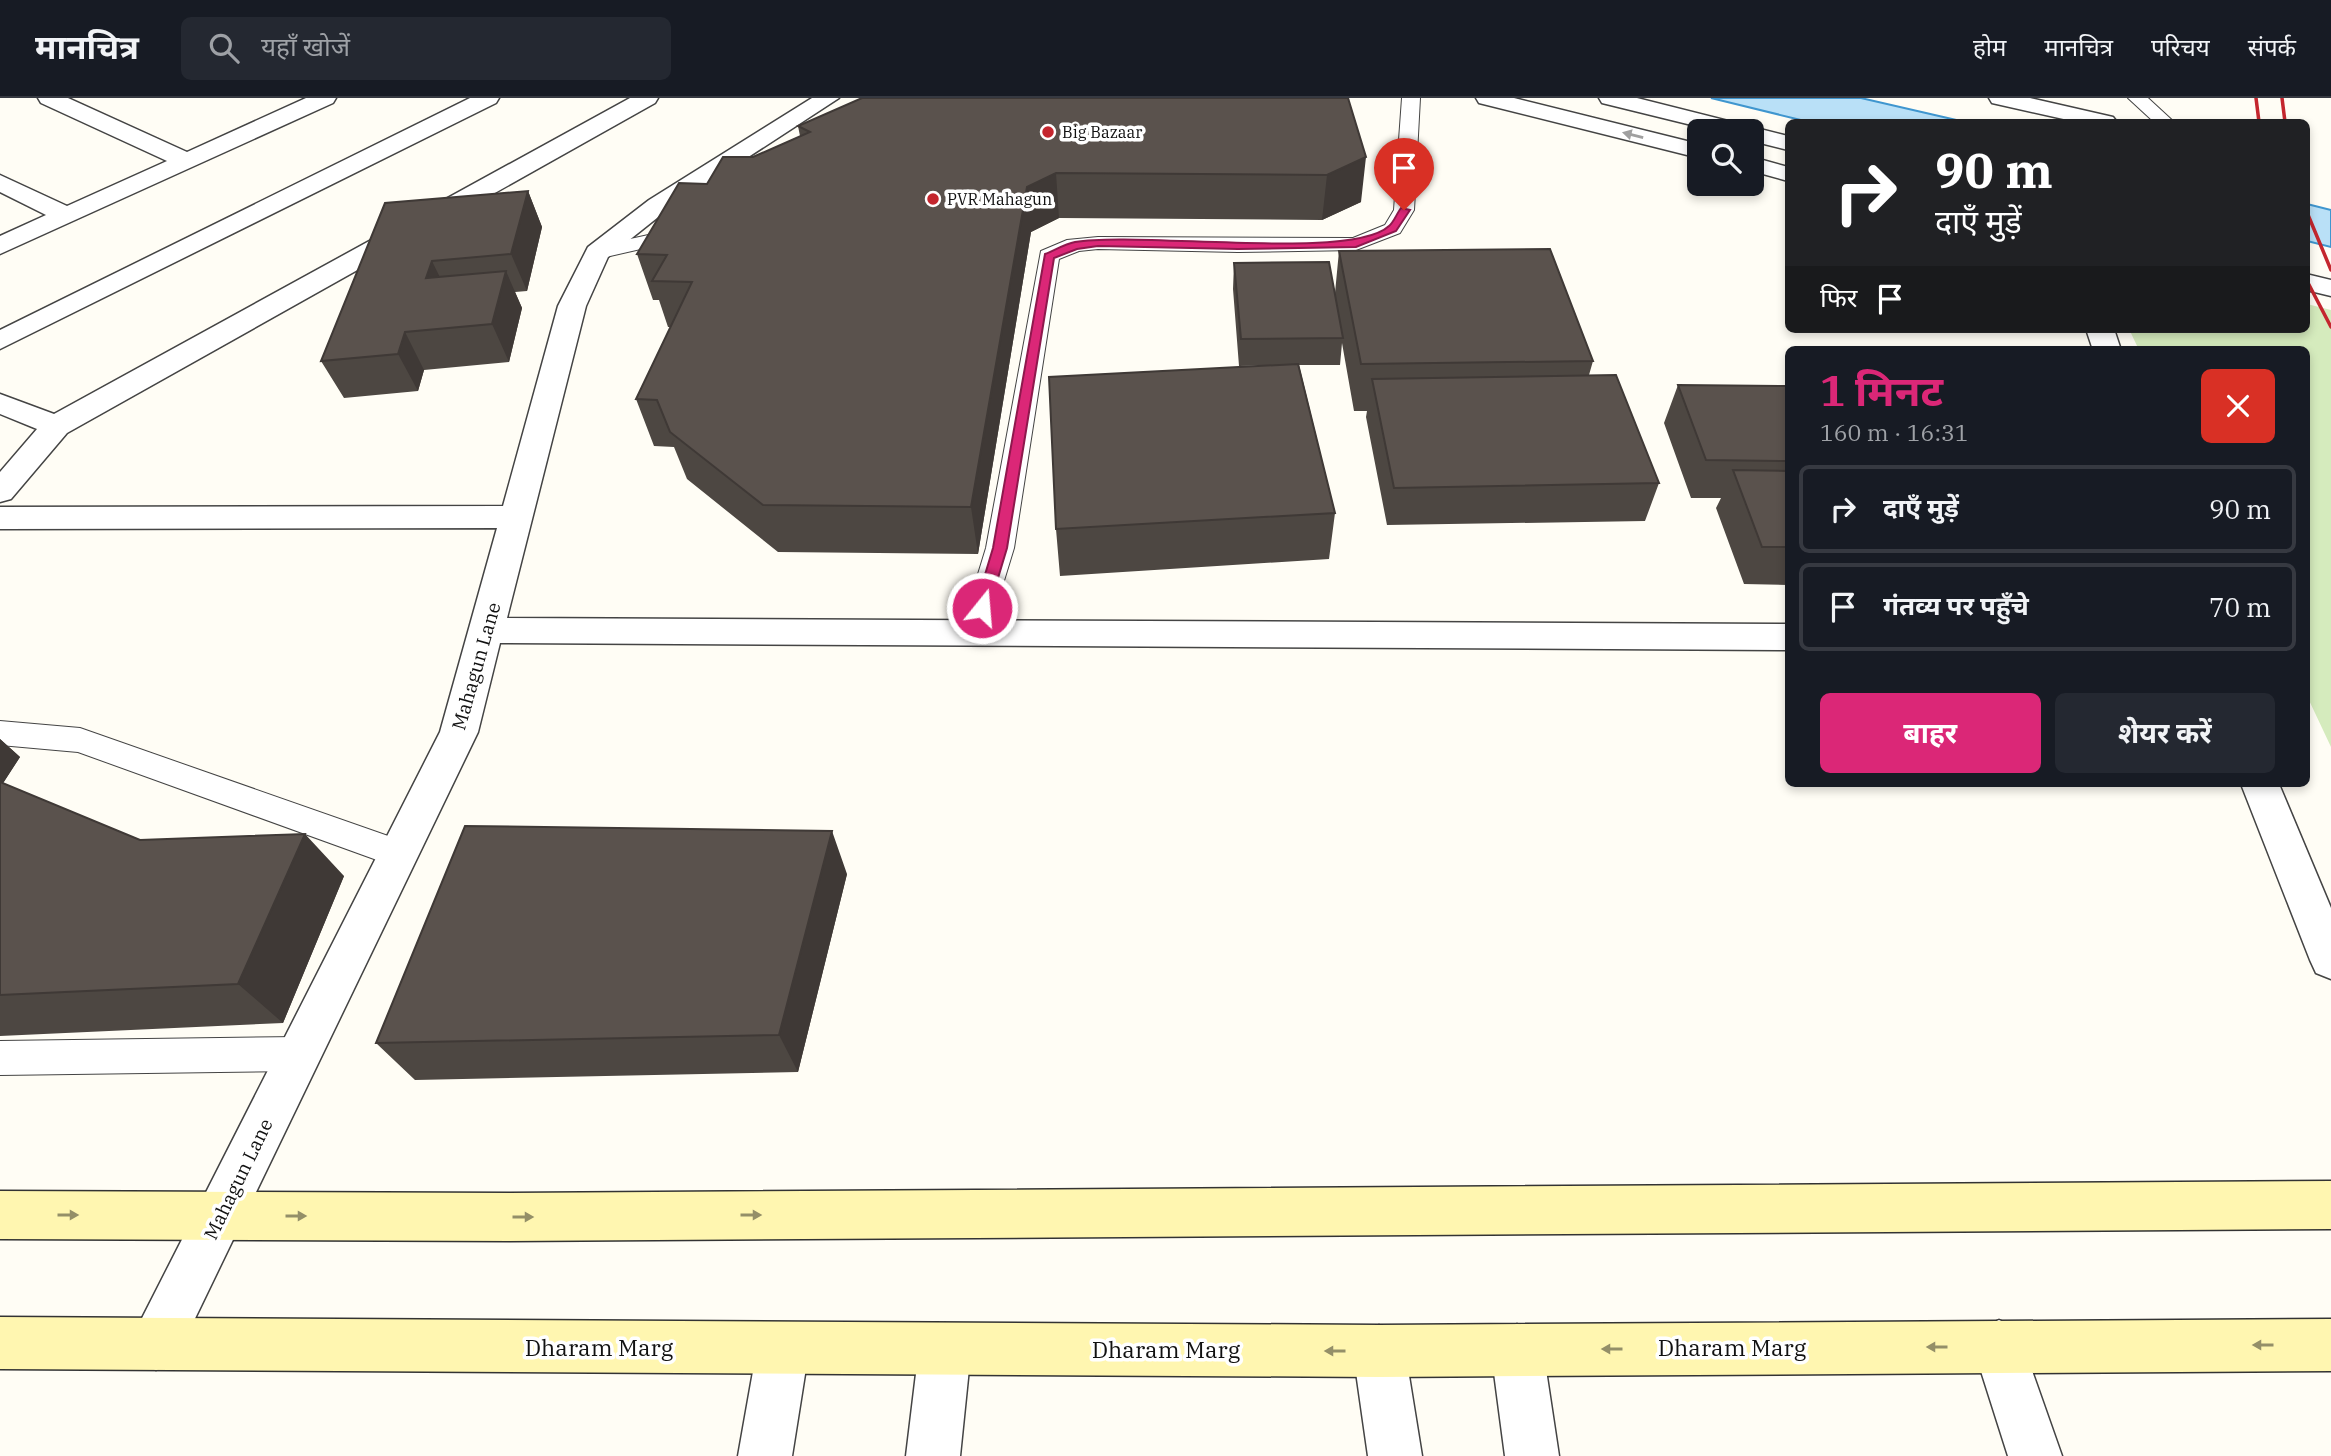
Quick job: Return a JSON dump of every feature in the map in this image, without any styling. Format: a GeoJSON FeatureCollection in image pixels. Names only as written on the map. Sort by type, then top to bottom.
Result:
{"type":"FeatureCollection","features":[{"type":"Feature","properties":{"kind":"street"},"geometry":{"type":"LineString","coordinates":[[49,98],[187,161]]}},
{"type":"Feature","properties":{"kind":"street"},"geometry":{"type":"LineString","coordinates":[[0,341],[488,98]]}},
{"type":"Feature","properties":{"kind":"street"},"geometry":{"type":"LineString","coordinates":[[0,492],[56,426],[647,98]]}},
{"type":"Feature","properties":{"kind":"street","name":"Mahagun Lane"},"geometry":{"type":"LineString","coordinates":[[156,1344],[459,732],[572,306],[597,253],[658,205],[828,98]]}},
{"type":"Feature","properties":{"kind":"street"},"geometry":{"type":"LineString","coordinates":[[1487,98],[1687,148]]}},
{"type":"Feature","properties":{"kind":"street"},"geometry":{"type":"LineString","coordinates":[[1610,98],[1695,119]]}},
{"type":"Feature","properties":{"kind":"street"},"geometry":{"type":"LineString","coordinates":[[2000,98],[2092,119]]}},
{"type":"Feature","properties":{"kind":"street"},"geometry":{"type":"LineString","coordinates":[[0,246],[315,100]]}},
{"type":"Feature","properties":{"kind":"street"},"geometry":{"type":"LineString","coordinates":[[1764,137],[1785,142]]}},
{"type":"Feature","properties":{"kind":"street"},"geometry":{"type":"LineString","coordinates":[[1764,167],[1785,173]]}},
{"type":"Feature","properties":{"kind":"street"},"geometry":{"type":"LineString","coordinates":[[0,182],[67,216]]}},
{"type":"Feature","properties":{"kind":"street"},"geometry":{"type":"LineString","coordinates":[[2310,283],[2331,288]]}},
{"type":"Feature","properties":{"kind":"street"},"geometry":{"type":"LineString","coordinates":[[0,403],[56,426]]}},
{"type":"Feature","properties":{"kind":"street"},"geometry":{"type":"LineString","coordinates":[[0,518],[516,517]]}},
{"type":"Feature","properties":{"kind":"street"},"geometry":{"type":"LineString","coordinates":[[487,630],[1785,637]]}},
{"type":"Feature","properties":{"kind":"street"},"geometry":{"type":"LineString","coordinates":[[2261,787],[2331,960]]}},
{"type":"Feature","properties":{"kind":"street"},"geometry":{"type":"LineString","coordinates":[[0,1215],[510,1217],[2331,1205]]}},
{"type":"Feature","properties":{"kind":"street","name":"Dharam Marg"},"geometry":{"type":"LineString","coordinates":[[0,1343],[1379,1351],[2331,1345]]}},
{"type":"Feature","properties":{"kind":"street"},"geometry":{"type":"LineString","coordinates":[[1999,1346],[2035,1456]]}},
{"type":"Feature","properties":{"kind":"street"},"geometry":{"type":"LineString","coordinates":[[765,1456],[783,1349]]}},
{"type":"Feature","properties":{"kind":"street"},"geometry":{"type":"LineString","coordinates":[[933,1456],[945,1349]]}},
{"type":"Feature","properties":{"kind":"street"},"geometry":{"type":"LineString","coordinates":[[1517,1350],[1532,1456]]}},
{"type":"Feature","properties":{"kind":"street"},"geometry":{"type":"LineString","coordinates":[[1379,1351],[1395,1456]]}},
{"type":"Feature","properties":{"kind":"lane"},"geometry":{"type":"LineString","coordinates":[[974,633],[1000,548],[1049,256],[1075,246],[1098,243],[1238,246],[1356,244],[1392,229],[1404,210],[1410,98]]}},
{"type":"Feature","properties":{"kind":"lane"},"geometry":{"type":"LineString","coordinates":[[2137,98],[2162,119]]}},
{"type":"Feature","properties":{"kind":"lane"},"geometry":{"type":"LineString","coordinates":[[597,253],[660,239],[694,214]]}},
{"type":"Feature","properties":{"kind":"lane"},"geometry":{"type":"LineString","coordinates":[[0,733],[80,740],[399,855]]}},
{"type":"Feature","properties":{"kind":"lane"},"geometry":{"type":"LineString","coordinates":[[0,1058],[300,1055]]}},
{"type":"Feature","properties":{"kind":"green space"},"geometry":{"type":"Polygon","coordinates":[[[2310,305],[2331,310],[2331,747],[2310,702],[2310,346],[2137,346],[2131,333],[2310,333],[2310,305]]]}},
{"type":"Feature","properties":{"kind":"water"},"geometry":{"type":"Polygon","coordinates":[[[1711,98],[1861,98],[1952,119],[1797,119],[1711,98]]]}},
{"type":"Feature","properties":{"kind":"water"},"geometry":{"type":"Polygon","coordinates":[[[2310,205],[2331,210],[2331,247],[2310,242],[2310,205]]]}},
{"type":"Feature","properties":{"kind":"building"},"geometry":{"type":"Polygon","coordinates":[[[862,98],[1348,98],[1366,157],[1327,175],[1056,173],[1027,187],[971,507],[763,505],[670,432],[657,400],[636,399],[692,282],[652,281],[667,255],[637,254],[679,183],[707,184],[723,157],[753,157],[810,132],[798,126],[862,98]]]}},
{"type":"Feature","properties":{"kind":"building"},"geometry":{"type":"Polygon","coordinates":[[[528,191],[511,254],[432,261],[426,278],[506,271],[492,324],[405,332],[398,354],[321,361],[385,203],[528,191]]]}},
{"type":"Feature","properties":{"kind":"building"},"geometry":{"type":"Polygon","coordinates":[[[1550,249],[1593,361],[1361,364],[1339,251],[1550,249]]]}},
{"type":"Feature","properties":{"kind":"building"},"geometry":{"type":"Polygon","coordinates":[[[1329,262],[1343,338],[1241,339],[1234,263],[1329,262]]]}},
{"type":"Feature","properties":{"kind":"building"},"geometry":{"type":"Polygon","coordinates":[[[1298,364],[1335,513],[1056,529],[1049,377],[1298,364]]]}},
{"type":"Feature","properties":{"kind":"building"},"geometry":{"type":"Polygon","coordinates":[[[1616,375],[1659,483],[1394,488],[1372,379],[1616,375]]]}},
{"type":"Feature","properties":{"kind":"building"},"geometry":{"type":"Polygon","coordinates":[[[1678,385],[1785,386],[1785,461],[1706,460],[1678,385]]]}},
{"type":"Feature","properties":{"kind":"building"},"geometry":{"type":"Polygon","coordinates":[[[1733,470],[1785,471],[1785,547],[1762,547],[1733,470]]]}},
{"type":"Feature","properties":{"kind":"building"},"geometry":{"type":"Polygon","coordinates":[[[0,782],[140,840],[305,834],[238,984],[0,995],[0,782]]]}},
{"type":"Feature","properties":{"kind":"building"},"geometry":{"type":"Polygon","coordinates":[[[465,826],[832,831],[779,1035],[376,1043],[465,826]]]}},
{"type":"Feature","properties":{"kind":"railway"},"geometry":{"type":"LineString","coordinates":[[2256,98],[2259,119]]}},
{"type":"Feature","properties":{"kind":"railway"},"geometry":{"type":"LineString","coordinates":[[2282,98],[2285,119]]}},
{"type":"Feature","properties":{"kind":"railway"},"geometry":{"type":"LineString","coordinates":[[2310,220],[2331,270]]}},
{"type":"Feature","properties":{"kind":"railway"},"geometry":{"type":"LineString","coordinates":[[2310,287],[2331,327]]}},
{"type":"Feature","properties":{"kind":"place","name":"Big Bazaar"},"geometry":{"type":"Point","coordinates":[1048,132]}},
{"type":"Feature","properties":{"kind":"place","name":"PVR Mahagun"},"geometry":{"type":"Point","coordinates":[933,199]}},
{"type":"Feature","properties":{"kind":"route"},"geometry":{"type":"LineString","coordinates":[[982,608],[1000,548],[1049,256],[1075,246],[1098,243],[1238,246],[1356,244],[1392,229],[1404,210]]}}]}
